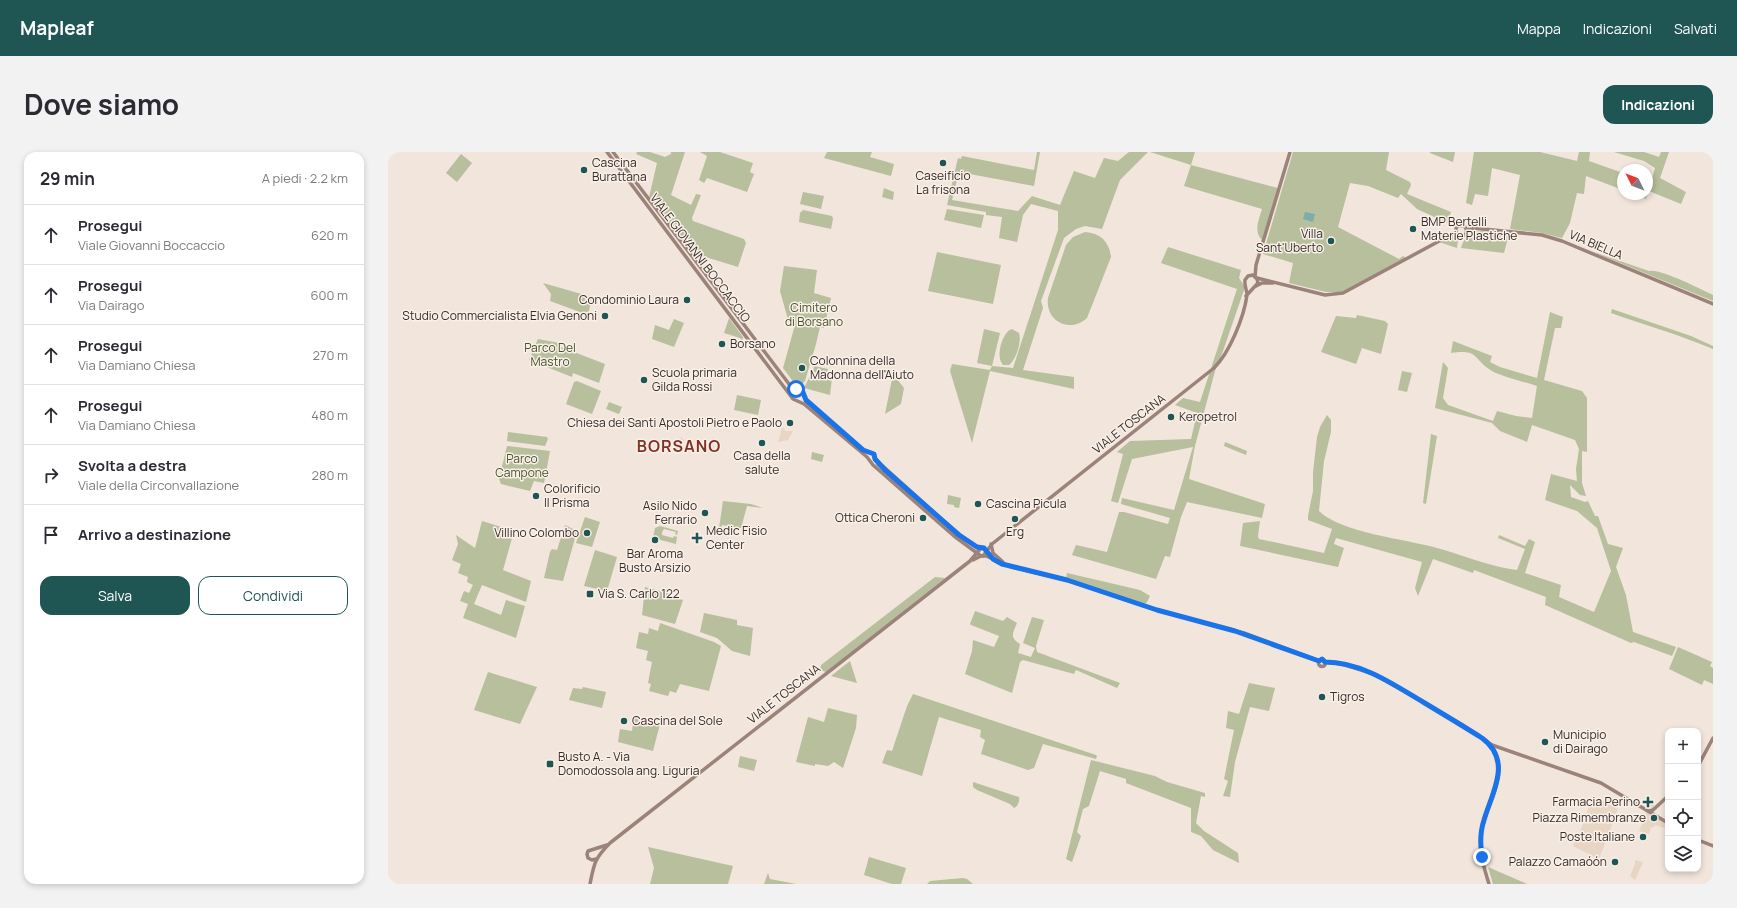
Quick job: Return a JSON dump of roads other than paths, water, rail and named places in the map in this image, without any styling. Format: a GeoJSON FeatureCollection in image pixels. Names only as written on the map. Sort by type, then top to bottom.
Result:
{"type":"FeatureCollection","features":[{"type":"Feature","properties":{"kind":"street","name":"VIALE GIOVANNI BOCCACCIO"},"geometry":{"type":"LineString","coordinates":[[607,152],[794,400],[800,401],[868,457],[955,536],[981,555],[993,559]]}},
{"type":"Feature","properties":{"kind":"street","name":"VIALE GIOVANNI BOCCACCIO"},"geometry":{"type":"LineString","coordinates":[[613,152],[790,385],[796,389],[802,390],[804,397],[863,450],[868,457]]}},
{"type":"Feature","properties":{"kind":"street","name":"VIALE TOSCANA"},"geometry":{"type":"LineString","coordinates":[[983,549],[992,544],[1213,370],[1223,358],[1231,344],[1246,296],[1245,280],[1256,264],[1290,152]]}},
{"type":"Feature","properties":{"kind":"street"},"geometry":{"type":"LineString","coordinates":[[1248,276],[1326,294],[1343,293],[1456,232],[1457,228],[1460,226],[1465,227],[1466,234],[1462,237],[1458,236],[1456,232]]}},
{"type":"Feature","properties":{"kind":"street","name":"VIA BIELLA"},"geometry":{"type":"LineString","coordinates":[[1466,230],[1473,228],[1542,235],[1562,241],[1713,304]]}},
{"type":"Feature","properties":{"kind":"street","name":"VIALE TOSCANA"},"geometry":{"type":"LineString","coordinates":[[1246,296],[1258,281],[1256,277],[1256,264]]}},
{"type":"Feature","properties":{"kind":"street"},"geometry":{"type":"LineString","coordinates":[[1246,286],[1249,288],[1262,283],[1278,283]]}},
{"type":"Feature","properties":{"kind":"street"},"geometry":{"type":"LineString","coordinates":[[792,396],[793,391],[796,389]]}},
{"type":"Feature","properties":{"kind":"street"},"geometry":{"type":"LineString","coordinates":[[800,401],[804,397]]}},
{"type":"Feature","properties":{"kind":"street","name":"VIALE GIOVANNI BOCCACCIO"},"geometry":{"type":"LineString","coordinates":[[868,457],[874,454],[875,459],[956,533],[983,549],[993,559]]}},
{"type":"Feature","properties":{"kind":"street"},"geometry":{"type":"LineString","coordinates":[[868,457],[875,459]]}},
{"type":"Feature","properties":{"kind":"street"},"geometry":{"type":"LineString","coordinates":[[992,544],[993,553],[1007,566]]}},
{"type":"Feature","properties":{"kind":"street"},"geometry":{"type":"LineString","coordinates":[[981,555],[983,549]]}},
{"type":"Feature","properties":{"kind":"street"},"geometry":{"type":"LineString","coordinates":[[981,555],[983,549]]}},
{"type":"Feature","properties":{"kind":"street","name":"VIALE TOSCANA"},"geometry":{"type":"LineString","coordinates":[[593,849],[601,848],[610,843],[970,561],[981,555]]}},
{"type":"Feature","properties":{"kind":"street"},"geometry":{"type":"LineString","coordinates":[[993,559],[1007,566],[1067,580],[1157,610],[1244,633],[1319,661],[1321,666],[1324,665],[1325,662],[1342,664],[1374,674],[1461,724],[1492,745],[1601,783],[1665,821]]}},
{"type":"Feature","properties":{"kind":"street"},"geometry":{"type":"LineString","coordinates":[[1699,764],[1713,738]]}},
{"type":"Feature","properties":{"kind":"street"},"geometry":{"type":"LineString","coordinates":[[1489,884],[1482,861],[1480,845],[1483,822],[1499,776],[1498,761],[1492,745]]}},
{"type":"Feature","properties":{"kind":"street"},"geometry":{"type":"LineString","coordinates":[[1649,811],[1653,810],[1665,799]]}},
{"type":"Feature","properties":{"kind":"street"},"geometry":{"type":"LineString","coordinates":[[1701,841],[1713,846]]}},
{"type":"Feature","properties":{"kind":"street","name":"VIALE TOSCANA"},"geometry":{"type":"LineString","coordinates":[[598,857],[610,843]]}},
{"type":"Feature","properties":{"kind":"street"},"geometry":{"type":"LineString","coordinates":[[590,884],[592,873],[598,857],[597,851],[593,849],[587,852],[592,873]]}},
{"type":"Feature","properties":{"kind":"street"},"geometry":{"type":"LineString","coordinates":[[588,858],[593,860],[598,857]]}},
{"type":"Feature","properties":{"kind":"water"},"geometry":{"type":"Polygon","coordinates":[[[1305,212],[1315,214],[1313,222],[1303,219],[1305,212]]]}},
{"type":"Feature","properties":{"kind":"place","name":"Caseificio La frisona"},"geometry":{"type":"Point","coordinates":[943,163]}},
{"type":"Feature","properties":{"kind":"place","name":"Cascina Burattana"},"geometry":{"type":"Point","coordinates":[584,170]}},
{"type":"Feature","properties":{"kind":"place","name":"BMP Bertelli Materie Plastiche"},"geometry":{"type":"Point","coordinates":[1413,229]}},
{"type":"Feature","properties":{"kind":"place","name":"Villa Sant'Uberto"},"geometry":{"type":"Point","coordinates":[1331,241]}},
{"type":"Feature","properties":{"kind":"place","name":"Condominio Laura"},"geometry":{"type":"Point","coordinates":[687,300]}},
{"type":"Feature","properties":{"kind":"place","name":"Studio Commercialista Elvia Genoni"},"geometry":{"type":"Point","coordinates":[605,316]}},
{"type":"Feature","properties":{"kind":"place","name":"Borsano"},"geometry":{"type":"Point","coordinates":[722,344]}},
{"type":"Feature","properties":{"kind":"place","name":"Colonnina della Madonna dell'Aiuto"},"geometry":{"type":"Point","coordinates":[802,368]}},
{"type":"Feature","properties":{"kind":"place","name":"Scuola primaria Gilda Rossi"},"geometry":{"type":"Point","coordinates":[644,380]}},
{"type":"Feature","properties":{"kind":"place","name":"Keropetrol"},"geometry":{"type":"Point","coordinates":[1171,417]}},
{"type":"Feature","properties":{"kind":"place","name":"Chiesa dei Santi Apostoli Pietro e Paolo"},"geometry":{"type":"Point","coordinates":[790,423]}},
{"type":"Feature","properties":{"kind":"place","name":"Casa della salute"},"geometry":{"type":"Point","coordinates":[762,443]}},
{"type":"Feature","properties":{"kind":"place","name":"Colorificio Il Prisma"},"geometry":{"type":"Point","coordinates":[536,496]}},
{"type":"Feature","properties":{"kind":"place","name":"Cascina Picula"},"geometry":{"type":"Point","coordinates":[978,504]}},
{"type":"Feature","properties":{"kind":"place","name":"Asilo Nido Ferrario"},"geometry":{"type":"Point","coordinates":[705,513]}},
{"type":"Feature","properties":{"kind":"place","name":"Ottica Cheroni"},"geometry":{"type":"Point","coordinates":[923,518]}},
{"type":"Feature","properties":{"kind":"place","name":"Erg"},"geometry":{"type":"Point","coordinates":[1015,519]}},
{"type":"Feature","properties":{"kind":"place","name":"Villino Colombo"},"geometry":{"type":"Point","coordinates":[587,533]}},
{"type":"Feature","properties":{"kind":"place","name":"Medic Fisio Center"},"geometry":{"type":"Point","coordinates":[697,538]}},
{"type":"Feature","properties":{"kind":"place","name":"Bar Aroma Busto Arsizio"},"geometry":{"type":"Point","coordinates":[655,540]}},
{"type":"Feature","properties":{"kind":"place","name":"Via S. Carlo 122"},"geometry":{"type":"Point","coordinates":[590,594]}},
{"type":"Feature","properties":{"kind":"place","name":"Tigros"},"geometry":{"type":"Point","coordinates":[1322,697]}},
{"type":"Feature","properties":{"kind":"place","name":"Cascina del Sole"},"geometry":{"type":"Point","coordinates":[624,721]}},
{"type":"Feature","properties":{"kind":"place","name":"Municipio di Dairago"},"geometry":{"type":"Point","coordinates":[1545,742]}},
{"type":"Feature","properties":{"kind":"place","name":"Busto A. - Via Domodossola ang. Liguria"},"geometry":{"type":"Point","coordinates":[550,764]}},
{"type":"Feature","properties":{"kind":"place","name":"Farmacia Perino"},"geometry":{"type":"Point","coordinates":[1648,802]}},
{"type":"Feature","properties":{"kind":"place","name":"Piazza Rimembranze"},"geometry":{"type":"Point","coordinates":[1654,818]}},
{"type":"Feature","properties":{"kind":"place","name":"Poste Italiane"},"geometry":{"type":"Point","coordinates":[1643,837]}},
{"type":"Feature","properties":{"kind":"place","name":"Palazzo Camaóón"},"geometry":{"type":"Point","coordinates":[1615,862]}},
{"type":"Feature","properties":{"kind":"district","name":"BORSANO"},"geometry":{"type":"Point","coordinates":[679,446]}},
{"type":"Feature","properties":{"kind":"park label","name":"Cimitero di Borsano"},"geometry":{"type":"Point","coordinates":[814,315]}},
{"type":"Feature","properties":{"kind":"park label","name":"Parco Del Mastro"},"geometry":{"type":"Point","coordinates":[550,355]}},
{"type":"Feature","properties":{"kind":"park label","name":"Parco Campone"},"geometry":{"type":"Point","coordinates":[522,466]}}]}
